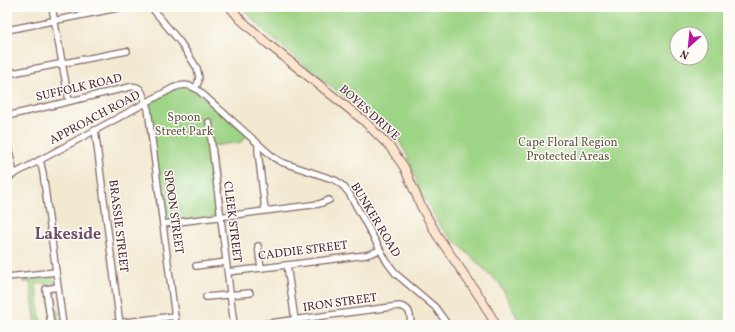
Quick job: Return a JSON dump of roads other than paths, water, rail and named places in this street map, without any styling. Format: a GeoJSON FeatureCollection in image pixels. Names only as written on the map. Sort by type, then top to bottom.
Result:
{"type":"FeatureCollection","features":[{"type":"Feature","properties":{"kind":"main road","name":"BOYES DRIVE"},"geometry":{"type":"LineString","coordinates":[[230,7],[240,19],[268,44],[363,120],[390,147],[404,167],[421,206],[437,235],[481,299],[496,325]]}},
{"type":"Feature","properties":{"kind":"street"},"geometry":{"type":"LineString","coordinates":[[52,7],[69,101]]}},
{"type":"Feature","properties":{"kind":"street"},"geometry":{"type":"LineString","coordinates":[[7,30],[123,7]]}},
{"type":"Feature","properties":{"kind":"street"},"geometry":{"type":"LineString","coordinates":[[151,7],[180,42],[197,68],[199,77],[195,88]]}},
{"type":"Feature","properties":{"kind":"street"},"geometry":{"type":"LineString","coordinates":[[7,74],[126,51]]}},
{"type":"Feature","properties":{"kind":"street","name":"APPROACH ROAD"},"geometry":{"type":"LineString","coordinates":[[7,178],[180,85],[188,85],[195,88]]}},
{"type":"Feature","properties":{"kind":"street","name":"SUFFOLK ROAD"},"geometry":{"type":"LineString","coordinates":[[7,116],[134,86],[140,89],[145,103]]}},
{"type":"Feature","properties":{"kind":"street","name":"BUNKER ROAD"},"geometry":{"type":"LineString","coordinates":[[195,88],[277,160],[340,183],[349,193],[392,270],[436,307],[448,325]]}},
{"type":"Feature","properties":{"kind":"street","name":"SPOON STREET"},"geometry":{"type":"LineString","coordinates":[[145,103],[148,109],[176,325]]}},
{"type":"Feature","properties":{"kind":"street","name":"CLEEK STREET"},"geometry":{"type":"LineString","coordinates":[[209,122],[234,325]]}},
{"type":"Feature","properties":{"kind":"street","name":"BRASSIE STREET"},"geometry":{"type":"LineString","coordinates":[[95,130],[120,324]]}},
{"type":"Feature","properties":{"kind":"street"},"geometry":{"type":"LineString","coordinates":[[7,141],[14,174]]}},
{"type":"Feature","properties":{"kind":"street"},"geometry":{"type":"LineString","coordinates":[[258,144],[265,210]]}},
{"type":"Feature","properties":{"kind":"street"},"geometry":{"type":"LineString","coordinates":[[40,160],[63,325]]}},
{"type":"Feature","properties":{"kind":"street"},"geometry":{"type":"LineString","coordinates":[[163,224],[319,204],[329,200]]}},
{"type":"Feature","properties":{"kind":"street"},"geometry":{"type":"LineString","coordinates":[[258,246],[260,268]]}},
{"type":"Feature","properties":{"kind":"street","name":"CADDIE STREET"},"geometry":{"type":"LineString","coordinates":[[228,272],[370,254],[380,250]]}},
{"type":"Feature","properties":{"kind":"street"},"geometry":{"type":"LineString","coordinates":[[196,266],[226,262]]}},
{"type":"Feature","properties":{"kind":"street"},"geometry":{"type":"LineString","coordinates":[[287,265],[295,320]]}},
{"type":"Feature","properties":{"kind":"street"},"geometry":{"type":"LineString","coordinates":[[7,277],[56,272]]}},
{"type":"Feature","properties":{"kind":"street"},"geometry":{"type":"LineString","coordinates":[[51,325],[46,289],[58,288]]}},
{"type":"Feature","properties":{"kind":"street"},"geometry":{"type":"LineString","coordinates":[[206,297],[250,292]]}},
{"type":"Feature","properties":{"kind":"street","name":"IRON STREET"},"geometry":{"type":"LineString","coordinates":[[254,325],[399,306],[408,309],[411,325]]}},
{"type":"Feature","properties":{"kind":"street"},"geometry":{"type":"LineString","coordinates":[[102,325],[120,324],[175,316]]}},
{"type":"Feature","properties":{"kind":"district","name":"Lakeside"},"geometry":{"type":"Point","coordinates":[68,235]}},
{"type":"Feature","properties":{"kind":"park label","name":"Spoon Street Park"},"geometry":{"type":"Point","coordinates":[184,125]}},
{"type":"Feature","properties":{"kind":"park label","name":"Cape Floral Region Protected Areas"},"geometry":{"type":"Point","coordinates":[568,150]}}]}
